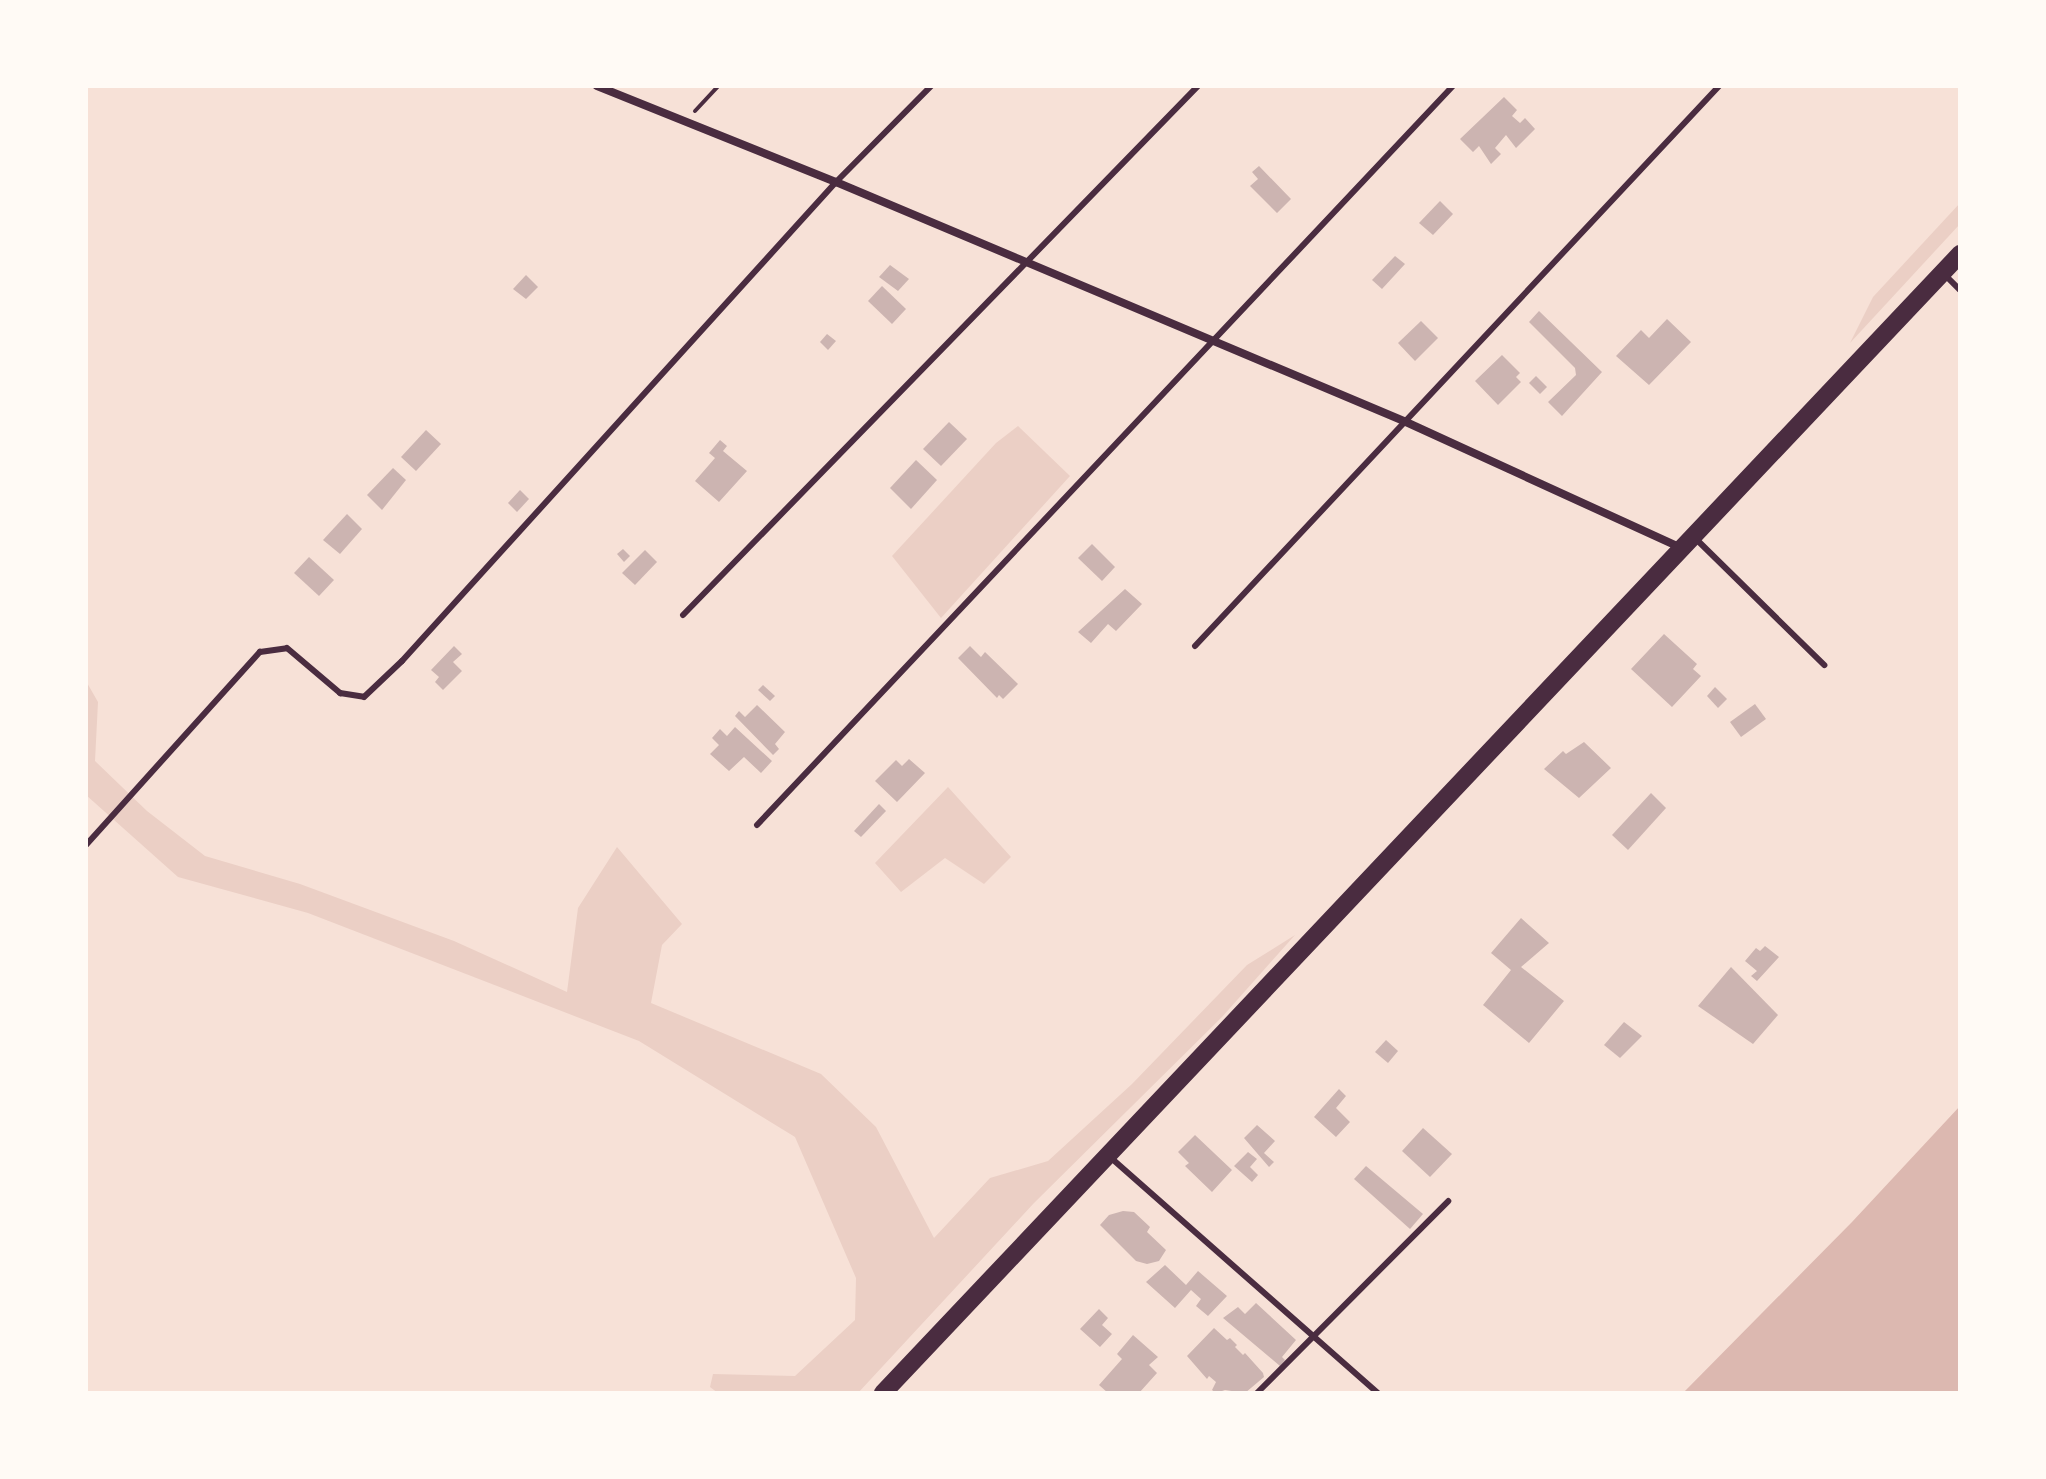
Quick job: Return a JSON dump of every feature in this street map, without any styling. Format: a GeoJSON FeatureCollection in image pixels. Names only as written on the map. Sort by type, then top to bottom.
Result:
{"type":"FeatureCollection","features":[{"type":"Feature","properties":{"kind":"main road"},"geometry":{"type":"LineString","coordinates":[[883,1393],[1960,254]]}},
{"type":"Feature","properties":{"kind":"street"},"geometry":{"type":"LineString","coordinates":[[597,86],[836,182],[1688,542]]}},
{"type":"Feature","properties":{"kind":"lane"},"geometry":{"type":"LineString","coordinates":[[86,845],[260,652],[287,648],[340,693],[364,697],[402,661],[836,182],[931,86]]}},
{"type":"Feature","properties":{"kind":"lane"},"geometry":{"type":"LineString","coordinates":[[683,615],[1198,86]]}},
{"type":"Feature","properties":{"kind":"lane"},"geometry":{"type":"LineString","coordinates":[[757,825],[1211,339],[1453,86]]}},
{"type":"Feature","properties":{"kind":"lane"},"geometry":{"type":"LineString","coordinates":[[1195,646],[1719,86]]}},
{"type":"Feature","properties":{"kind":"lane"},"geometry":{"type":"LineString","coordinates":[[1942,272],[1960,290]]}},
{"type":"Feature","properties":{"kind":"lane"},"geometry":{"type":"LineString","coordinates":[[1688,542],[1824,665]]}},
{"type":"Feature","properties":{"kind":"lane"},"geometry":{"type":"LineString","coordinates":[[1107,1155],[1378,1393]]}},
{"type":"Feature","properties":{"kind":"lane"},"geometry":{"type":"LineString","coordinates":[[1257,1393],[1448,1201]]}},
{"type":"Feature","properties":{"kind":"path"},"geometry":{"type":"LineString","coordinates":[[685,122],[718,86]]}},
{"type":"Feature","properties":{"kind":"shaded area"},"geometry":{"type":"Polygon","coordinates":[[[1960,203],[1960,224],[1850,343],[1873,297],[1960,203]]]}},
{"type":"Feature","properties":{"kind":"shaded area"},"geometry":{"type":"Polygon","coordinates":[[[1018,426],[1070,476],[941,618],[892,556],[996,443],[1018,426]]]}},
{"type":"Feature","properties":{"kind":"shaded area"},"geometry":{"type":"Polygon","coordinates":[[[86,681],[98,702],[95,761],[147,811],[205,856],[300,884],[454,941],[567,992],[578,908],[617,847],[682,924],[662,945],[651,1003],[821,1074],[876,1127],[934,1238],[990,1178],[1048,1161],[1132,1084],[1247,965],[1295,935],[1222,1017],[1034,1203],[858,1393],[718,1393],[710,1387],[713,1374],[795,1376],[855,1320],[856,1278],[795,1137],[639,1041],[308,913],[178,877],[86,795],[86,681]]]}},
{"type":"Feature","properties":{"kind":"shaded area"},"geometry":{"type":"Polygon","coordinates":[[[948,787],[1011,857],[984,884],[945,858],[901,892],[875,863],[948,787]]]}},
{"type":"Feature","properties":{"kind":"shaded area"},"geometry":{"type":"Polygon","coordinates":[[[1960,1106],[1960,1393],[1683,1393],[1852,1222],[1960,1106]]]}},
{"type":"Feature","properties":{"kind":"building"},"geometry":{"type":"Polygon","coordinates":[[[1504,97],[1517,110],[1512,116],[1520,123],[1525,118],[1535,129],[1516,148],[1506,135],[1495,148],[1501,154],[1491,164],[1479,146],[1473,152],[1460,139],[1504,97]]]}},
{"type":"Feature","properties":{"kind":"building"},"geometry":{"type":"Polygon","coordinates":[[[1259,166],[1291,199],[1277,213],[1250,186],[1258,179],[1252,172],[1259,166]]]}},
{"type":"Feature","properties":{"kind":"building"},"geometry":{"type":"Polygon","coordinates":[[[1440,201],[1453,214],[1433,235],[1419,223],[1440,201]]]}},
{"type":"Feature","properties":{"kind":"building"},"geometry":{"type":"Polygon","coordinates":[[[1395,256],[1405,264],[1382,289],[1372,280],[1395,256]]]}},
{"type":"Feature","properties":{"kind":"building"},"geometry":{"type":"Polygon","coordinates":[[[890,265],[909,279],[898,291],[879,277],[890,265]]]}},
{"type":"Feature","properties":{"kind":"building"},"geometry":{"type":"Polygon","coordinates":[[[526,275],[538,287],[526,299],[513,289],[526,275]]]}},
{"type":"Feature","properties":{"kind":"building"},"geometry":{"type":"Polygon","coordinates":[[[882,286],[906,309],[892,324],[868,301],[882,286]]]}},
{"type":"Feature","properties":{"kind":"building"},"geometry":{"type":"Polygon","coordinates":[[[1539,311],[1602,372],[1562,416],[1548,402],[1576,375],[1575,368],[1529,322],[1539,311]]]}},
{"type":"Feature","properties":{"kind":"building"},"geometry":{"type":"Polygon","coordinates":[[[1667,319],[1691,342],[1649,385],[1616,356],[1641,330],[1649,338],[1667,319]]]}},
{"type":"Feature","properties":{"kind":"building"},"geometry":{"type":"Polygon","coordinates":[[[1421,321],[1438,338],[1415,361],[1398,343],[1421,321]]]}},
{"type":"Feature","properties":{"kind":"building"},"geometry":{"type":"Polygon","coordinates":[[[827,334],[836,341],[828,350],[820,342],[827,334]]]}},
{"type":"Feature","properties":{"kind":"building"},"geometry":{"type":"Polygon","coordinates":[[[1502,355],[1520,373],[1516,377],[1521,382],[1498,405],[1475,381],[1502,355]]]}},
{"type":"Feature","properties":{"kind":"building"},"geometry":{"type":"Polygon","coordinates":[[[1536,376],[1547,387],[1540,394],[1529,383],[1536,376]]]}},
{"type":"Feature","properties":{"kind":"building"},"geometry":{"type":"Polygon","coordinates":[[[949,422],[967,439],[941,466],[923,449],[949,422]]]}},
{"type":"Feature","properties":{"kind":"building"},"geometry":{"type":"Polygon","coordinates":[[[426,430],[441,444],[416,471],[401,457],[426,430]]]}},
{"type":"Feature","properties":{"kind":"building"},"geometry":{"type":"Polygon","coordinates":[[[720,440],[727,446],[723,451],[747,471],[719,502],[695,481],[715,458],[709,453],[720,440]]]}},
{"type":"Feature","properties":{"kind":"building"},"geometry":{"type":"Polygon","coordinates":[[[916,460],[937,480],[911,509],[890,488],[916,460]]]}},
{"type":"Feature","properties":{"kind":"building"},"geometry":{"type":"Polygon","coordinates":[[[393,468],[406,480],[382,510],[367,495],[393,468]]]}},
{"type":"Feature","properties":{"kind":"building"},"geometry":{"type":"Polygon","coordinates":[[[520,490],[529,499],[517,512],[508,503],[520,490]]]}},
{"type":"Feature","properties":{"kind":"building"},"geometry":{"type":"Polygon","coordinates":[[[347,514],[362,529],[340,554],[323,540],[347,514]]]}},
{"type":"Feature","properties":{"kind":"building"},"geometry":{"type":"Polygon","coordinates":[[[1092,544],[1115,567],[1102,581],[1078,558],[1092,544]]]}},
{"type":"Feature","properties":{"kind":"building"},"geometry":{"type":"Polygon","coordinates":[[[623,549],[630,556],[624,562],[617,554],[623,549]]]}},
{"type":"Feature","properties":{"kind":"building"},"geometry":{"type":"Polygon","coordinates":[[[645,550],[657,562],[635,585],[622,573],[645,550]]]}},
{"type":"Feature","properties":{"kind":"building"},"geometry":{"type":"Polygon","coordinates":[[[309,557],[334,580],[319,596],[294,573],[309,557]]]}},
{"type":"Feature","properties":{"kind":"building"},"geometry":{"type":"Polygon","coordinates":[[[1125,589],[1142,604],[1116,631],[1108,624],[1091,643],[1078,632],[1125,589]]]}},
{"type":"Feature","properties":{"kind":"building"},"geometry":{"type":"Polygon","coordinates":[[[1664,634],[1697,664],[1693,669],[1701,676],[1672,707],[1631,669],[1664,634]]]}},
{"type":"Feature","properties":{"kind":"building"},"geometry":{"type":"Polygon","coordinates":[[[454,646],[462,654],[453,662],[462,671],[443,690],[435,682],[439,677],[431,670],[454,646]]]}},
{"type":"Feature","properties":{"kind":"building"},"geometry":{"type":"Polygon","coordinates":[[[970,646],[981,657],[985,652],[1018,684],[1003,699],[999,695],[997,698],[958,658],[970,646]]]}},
{"type":"Feature","properties":{"kind":"building"},"geometry":{"type":"Polygon","coordinates":[[[763,685],[775,696],[770,701],[758,690],[763,685]]]}},
{"type":"Feature","properties":{"kind":"building"},"geometry":{"type":"Polygon","coordinates":[[[1715,687],[1727,699],[1718,708],[1707,696],[1715,687]]]}},
{"type":"Feature","properties":{"kind":"building"},"geometry":{"type":"Polygon","coordinates":[[[1755,704],[1766,719],[1741,737],[1730,722],[1755,704]]]}},
{"type":"Feature","properties":{"kind":"building"},"geometry":{"type":"Polygon","coordinates":[[[757,705],[785,732],[775,744],[779,749],[773,755],[735,716],[739,711],[745,717],[757,705]]]}},
{"type":"Feature","properties":{"kind":"building"},"geometry":{"type":"Polygon","coordinates":[[[735,727],[772,761],[761,773],[744,757],[729,771],[710,754],[719,745],[712,738],[720,729],[727,736],[735,727]]]}},
{"type":"Feature","properties":{"kind":"building"},"geometry":{"type":"Polygon","coordinates":[[[1584,742],[1611,768],[1579,798],[1544,769],[1563,751],[1566,754],[1584,742]]]}},
{"type":"Feature","properties":{"kind":"building"},"geometry":{"type":"Polygon","coordinates":[[[909,759],[925,773],[897,802],[875,781],[896,760],[902,766],[909,759]]]}},
{"type":"Feature","properties":{"kind":"building"},"geometry":{"type":"Polygon","coordinates":[[[1651,793],[1666,808],[1628,850],[1612,835],[1651,793]]]}},
{"type":"Feature","properties":{"kind":"building"},"geometry":{"type":"Polygon","coordinates":[[[879,804],[886,811],[861,837],[854,831],[879,804]]]}},
{"type":"Feature","properties":{"kind":"building"},"geometry":{"type":"Polygon","coordinates":[[[1521,918],[1549,943],[1521,967],[1564,1001],[1529,1043],[1483,1005],[1511,970],[1491,953],[1521,918]]]}},
{"type":"Feature","properties":{"kind":"building"},"geometry":{"type":"Polygon","coordinates":[[[1765,946],[1779,957],[1757,981],[1751,976],[1757,971],[1745,961],[1756,948],[1760,951],[1765,946]]]}},
{"type":"Feature","properties":{"kind":"building"},"geometry":{"type":"Polygon","coordinates":[[[1731,967],[1778,1015],[1753,1044],[1698,1006],[1731,967]]]}},
{"type":"Feature","properties":{"kind":"building"},"geometry":{"type":"Polygon","coordinates":[[[1624,1022],[1642,1036],[1620,1058],[1604,1045],[1624,1022]]]}},
{"type":"Feature","properties":{"kind":"building"},"geometry":{"type":"Polygon","coordinates":[[[1386,1040],[1398,1051],[1388,1063],[1375,1052],[1386,1040]]]}},
{"type":"Feature","properties":{"kind":"building"},"geometry":{"type":"Polygon","coordinates":[[[1339,1089],[1346,1096],[1336,1108],[1350,1122],[1336,1137],[1314,1117],[1339,1089]]]}},
{"type":"Feature","properties":{"kind":"building"},"geometry":{"type":"Polygon","coordinates":[[[1257,1125],[1275,1141],[1264,1153],[1274,1162],[1269,1167],[1244,1138],[1257,1125]]]}},
{"type":"Feature","properties":{"kind":"building"},"geometry":{"type":"Polygon","coordinates":[[[1423,1128],[1452,1154],[1430,1177],[1402,1151],[1423,1128]]]}},
{"type":"Feature","properties":{"kind":"building"},"geometry":{"type":"Polygon","coordinates":[[[1195,1135],[1232,1170],[1212,1192],[1185,1166],[1189,1163],[1178,1152],[1195,1135]]]}},
{"type":"Feature","properties":{"kind":"building"},"geometry":{"type":"Polygon","coordinates":[[[1248,1152],[1257,1159],[1250,1167],[1258,1175],[1252,1182],[1234,1166],[1248,1152]]]}},
{"type":"Feature","properties":{"kind":"building"},"geometry":{"type":"Polygon","coordinates":[[[1366,1166],[1423,1214],[1410,1229],[1354,1179],[1366,1166]]]}},
{"type":"Feature","properties":{"kind":"building"},"geometry":{"type":"Polygon","coordinates":[[[1134,1212],[1150,1227],[1147,1232],[1166,1250],[1159,1261],[1147,1264],[1136,1261],[1100,1225],[1109,1215],[1134,1212]]]}},
{"type":"Feature","properties":{"kind":"building"},"geometry":{"type":"Polygon","coordinates":[[[1165,1265],[1186,1285],[1198,1271],[1227,1296],[1208,1316],[1196,1306],[1201,1299],[1191,1290],[1175,1308],[1146,1282],[1165,1265]]]}},
{"type":"Feature","properties":{"kind":"building"},"geometry":{"type":"Polygon","coordinates":[[[1256,1303],[1296,1340],[1282,1357],[1285,1360],[1280,1366],[1223,1318],[1238,1307],[1245,1314],[1256,1303]]]}},
{"type":"Feature","properties":{"kind":"building"},"geometry":{"type":"Polygon","coordinates":[[[1099,1309],[1108,1318],[1102,1325],[1112,1334],[1100,1347],[1080,1329],[1099,1309]]]}},
{"type":"Feature","properties":{"kind":"building"},"geometry":{"type":"Polygon","coordinates":[[[1214,1328],[1227,1340],[1230,1338],[1237,1345],[1235,1347],[1243,1355],[1245,1353],[1263,1373],[1264,1377],[1245,1393],[1225,1390],[1216,1393],[1212,1390],[1216,1382],[1209,1376],[1207,1379],[1187,1356],[1214,1328]]]}},
{"type":"Feature","properties":{"kind":"building"},"geometry":{"type":"Polygon","coordinates":[[[1133,1335],[1158,1357],[1149,1365],[1157,1373],[1139,1393],[1108,1393],[1099,1385],[1122,1359],[1117,1354],[1133,1335]]]}}]}
